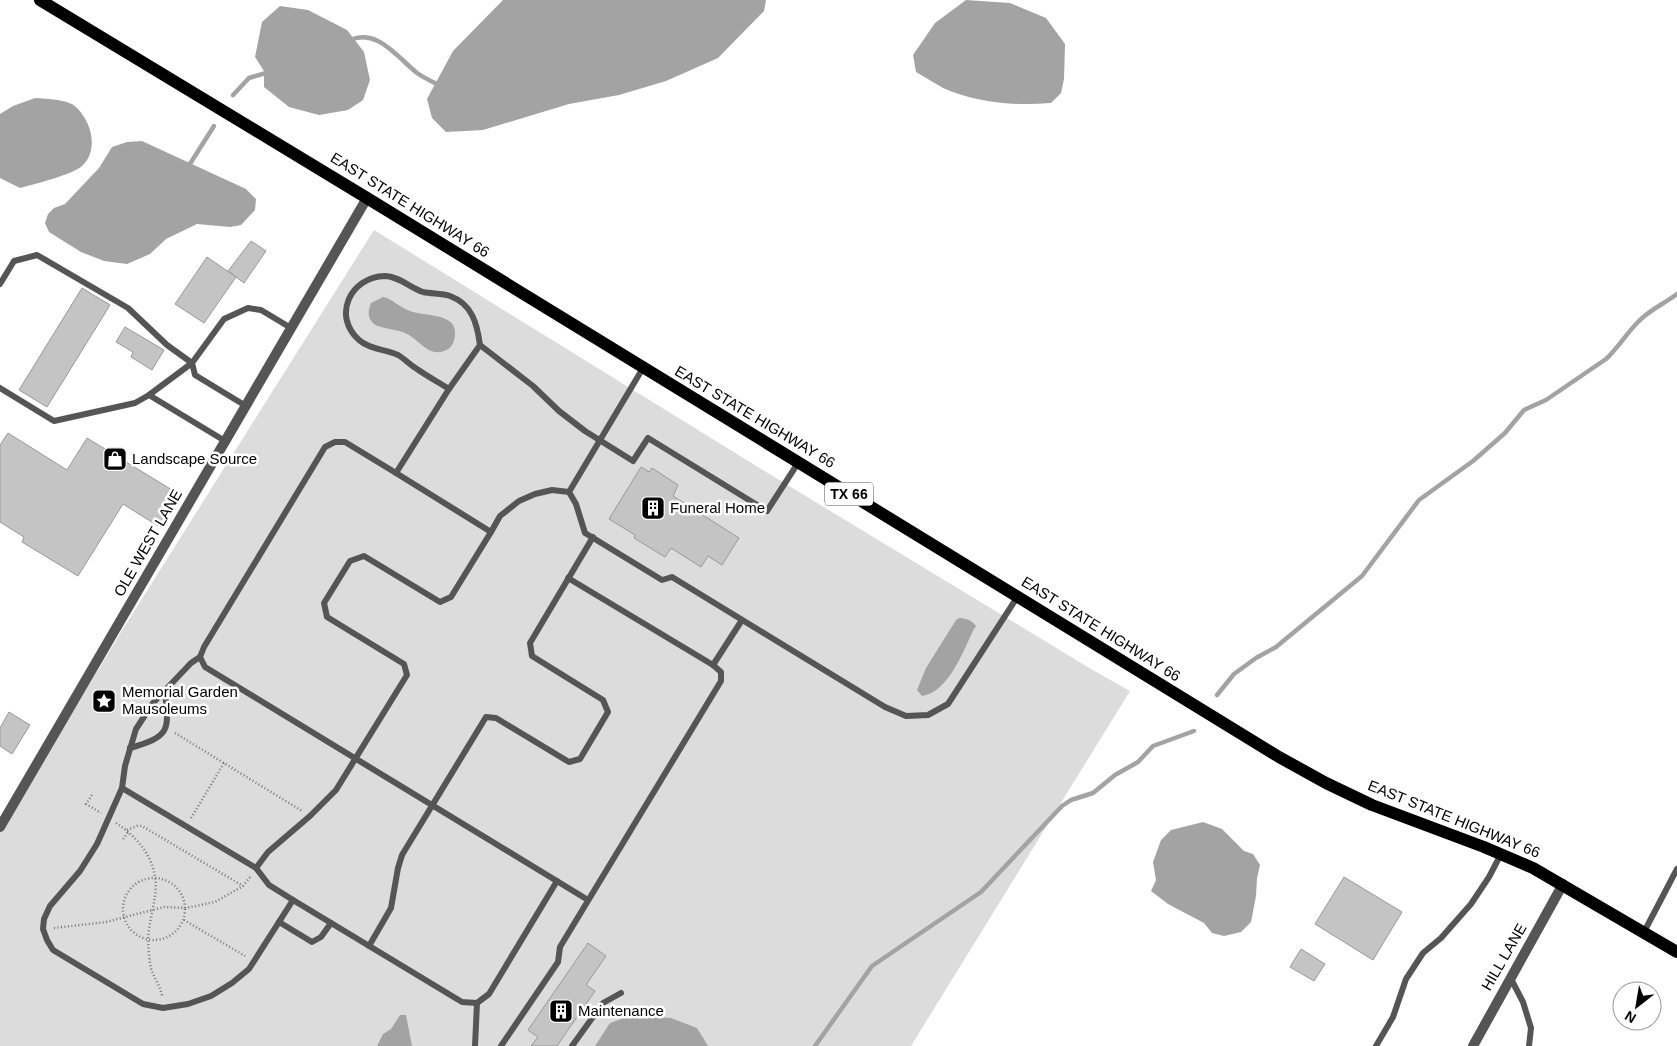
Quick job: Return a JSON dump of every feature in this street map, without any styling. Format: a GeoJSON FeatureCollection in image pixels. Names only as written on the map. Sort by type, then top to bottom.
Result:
{"type":"FeatureCollection","features":[{"type":"Feature","properties":{"kind":"main road","name":"EAST STATE HIGHWAY 66"},"geometry":{"type":"LineString","coordinates":[[40,0],[1018,596],[1278,757],[1372,805],[1533,868],[1677,952]]}},
{"type":"Feature","properties":{"kind":"street","name":"OLE WEST LANE"},"geometry":{"type":"LineString","coordinates":[[0,827],[367,198]]}},
{"type":"Feature","properties":{"kind":"street","name":"HILL LANE"},"geometry":{"type":"LineString","coordinates":[[1473,1046],[1510,976],[1563,884]]}},
{"type":"Feature","properties":{"kind":"lane"},"geometry":{"type":"LineString","coordinates":[[0,284],[14,261],[37,255],[128,308],[167,345],[192,363],[195,375],[246,406]]}},
{"type":"Feature","properties":{"kind":"lane"},"geometry":{"type":"LineString","coordinates":[[449,389],[416,369],[400,356],[360,342],[350,330],[345,318],[346,306],[350,297],[362,282],[373,277],[388,276],[414,289],[431,294],[448,295],[463,303],[473,314],[480,345],[533,386],[559,411],[584,431],[633,460],[648,438],[767,511],[798,463]]}},
{"type":"Feature","properties":{"kind":"lane"},"geometry":{"type":"LineString","coordinates":[[0,388],[54,421],[135,403],[149,395],[192,363],[224,319],[248,308],[261,310],[292,328]]}},
{"type":"Feature","properties":{"kind":"lane"},"geometry":{"type":"LineString","coordinates":[[396,473],[449,389],[480,345]]}},
{"type":"Feature","properties":{"kind":"lane"},"geometry":{"type":"LineString","coordinates":[[569,492],[643,368]]}},
{"type":"Feature","properties":{"kind":"lane"},"geometry":{"type":"LineString","coordinates":[[149,395],[225,441]]}},
{"type":"Feature","properties":{"kind":"lane"},"geometry":{"type":"LineString","coordinates":[[293,900],[249,969],[232,983],[211,996],[188,1004],[163,1008],[143,1004],[54,950],[47,940],[43,929],[44,919],[50,906],[80,871],[109,818],[122,788],[125,766],[136,729],[153,703],[191,663],[200,658],[204,647],[325,448],[335,442],[344,442],[491,532]]}},
{"type":"Feature","properties":{"kind":"lane"},"geometry":{"type":"LineString","coordinates":[[256,868],[268,852],[310,816],[336,790],[407,675],[404,664],[327,617],[324,603],[350,561],[364,556],[440,602],[451,597],[500,516],[520,501],[535,494],[552,490],[569,492]]}},
{"type":"Feature","properties":{"kind":"lane"},"geometry":{"type":"LineString","coordinates":[[569,492],[576,504],[585,533],[662,580],[672,577],[885,707],[906,716],[928,715],[948,704],[1018,596]]}},
{"type":"Feature","properties":{"kind":"lane"},"geometry":{"type":"LineString","coordinates":[[369,946],[391,908],[402,855],[486,717],[496,718],[569,762],[580,758],[608,712],[603,700],[532,656],[530,643],[592,537]]}},
{"type":"Feature","properties":{"kind":"lane"},"geometry":{"type":"LineString","coordinates":[[501,1046],[558,962],[560,947],[722,682],[721,672],[713,666],[568,578]]}},
{"type":"Feature","properties":{"kind":"lane"},"geometry":{"type":"LineString","coordinates":[[713,666],[742,620]]}},
{"type":"Feature","properties":{"kind":"lane"},"geometry":{"type":"LineString","coordinates":[[200,658],[205,667],[588,900]]}},
{"type":"Feature","properties":{"kind":"lane"},"geometry":{"type":"LineString","coordinates":[[130,748],[162,736],[168,720],[164,691]]}},
{"type":"Feature","properties":{"kind":"lane"},"geometry":{"type":"LineString","coordinates":[[122,788],[256,868],[269,885],[462,1002],[476,1003],[489,994],[557,881]]}},
{"type":"Feature","properties":{"kind":"lane"},"geometry":{"type":"LineString","coordinates":[[1376,1046],[1393,1017],[1406,979],[1414,966],[1471,904],[1490,876],[1501,854]]}},
{"type":"Feature","properties":{"kind":"lane"},"geometry":{"type":"LineString","coordinates":[[1644,932],[1677,869]]}},
{"type":"Feature","properties":{"kind":"lane"},"geometry":{"type":"LineString","coordinates":[[279,922],[312,942],[321,937],[331,922]]}},
{"type":"Feature","properties":{"kind":"lane"},"geometry":{"type":"LineString","coordinates":[[1510,976],[1523,1002],[1531,1028],[1530,1046]]}},
{"type":"Feature","properties":{"kind":"lane"},"geometry":{"type":"LineString","coordinates":[[572,1046],[603,1003],[621,993]]}},
{"type":"Feature","properties":{"kind":"lane"},"geometry":{"type":"LineString","coordinates":[[475,1046],[476,1003]]}},
{"type":"Feature","properties":{"kind":"path"},"geometry":{"type":"LineString","coordinates":[[166,728],[310,816]]}},
{"type":"Feature","properties":{"kind":"path"},"geometry":{"type":"LineString","coordinates":[[186,826],[224,763]]}},
{"type":"Feature","properties":{"kind":"path"},"geometry":{"type":"LineString","coordinates":[[92,795],[86,804],[128,831],[143,847],[151,861],[156,894],[148,940],[151,968],[161,989],[163,1008]]}},
{"type":"Feature","properties":{"kind":"path"},"geometry":{"type":"LineString","coordinates":[[123,839],[128,831],[137,826],[142,826],[243,886]]}},
{"type":"Feature","properties":{"kind":"path"},"geometry":{"type":"LineString","coordinates":[[43,929],[86,925],[124,918],[164,907],[186,908],[215,902],[243,886],[256,868]]}},
{"type":"Feature","properties":{"kind":"path"},"geometry":{"type":"LineString","coordinates":[[146,878],[155,878],[167,880],[176,886],[182,895],[186,908],[184,920],[175,933],[166,938],[148,940],[136,935],[129,928],[124,918],[124,899],[129,890],[137,883],[146,878]]}},
{"type":"Feature","properties":{"kind":"path"},"geometry":{"type":"LineString","coordinates":[[184,920],[255,962]]}},
{"type":"Feature","properties":{"kind":"shaded area"},"geometry":{"type":"Polygon","coordinates":[[[503,0],[766,0],[764,11],[718,58],[666,81],[619,95],[569,104],[483,130],[446,132],[432,118],[427,99],[453,51],[503,0]]]}},
{"type":"Feature","properties":{"kind":"shaded area"},"geometry":{"type":"Polygon","coordinates":[[[966,0],[1010,3],[1046,18],[1065,44],[1064,79],[1061,93],[1051,103],[1010,104],[982,100],[943,88],[916,72],[913,55],[935,23],[966,0]]]}},
{"type":"Feature","properties":{"kind":"shaded area"},"geometry":{"type":"Polygon","coordinates":[[[280,6],[308,10],[347,30],[364,52],[370,80],[363,100],[348,110],[319,115],[289,107],[264,87],[264,71],[255,57],[262,22],[280,6]]]}},
{"type":"Feature","properties":{"kind":"shaded area"},"geometry":{"type":"Polygon","coordinates":[[[35,98],[62,101],[76,107],[86,120],[92,145],[87,160],[77,169],[52,179],[20,188],[0,178],[0,114],[13,106],[35,98]]]}},
{"type":"Feature","properties":{"kind":"shaded area"},"geometry":{"type":"Polygon","coordinates":[[[142,141],[246,189],[256,199],[255,210],[241,225],[230,227],[197,224],[166,239],[150,254],[127,264],[104,261],[81,252],[49,232],[45,223],[48,214],[54,208],[65,204],[99,168],[112,147],[127,142],[142,141]]]}},
{"type":"Feature","properties":{"kind":"shaded area"},"geometry":{"type":"Polygon","coordinates":[[[374,230],[771,475],[1130,691],[911,1046],[0,1046],[0,832],[121,632],[374,230]]]}},
{"type":"Feature","properties":{"kind":"shaded area"},"geometry":{"type":"Polygon","coordinates":[[[383,297],[410,311],[446,319],[455,328],[452,345],[444,351],[434,352],[407,334],[374,324],[369,317],[371,303],[383,297]]]}},
{"type":"Feature","properties":{"kind":"shaded area"},"geometry":{"type":"Polygon","coordinates":[[[959,618],[964,618],[976,626],[960,659],[947,679],[932,693],[922,696],[917,690],[926,668],[959,618]]]}},
{"type":"Feature","properties":{"kind":"shaded area"},"geometry":{"type":"Polygon","coordinates":[[[1203,822],[1222,829],[1244,851],[1253,854],[1260,865],[1251,922],[1241,932],[1224,936],[1212,933],[1204,923],[1168,904],[1151,891],[1156,880],[1153,862],[1161,840],[1171,830],[1203,822]]]}},
{"type":"Feature","properties":{"kind":"shaded area"},"geometry":{"type":"Polygon","coordinates":[[[400,1015],[406,1015],[412,1046],[377,1046],[383,1034],[391,1029],[400,1015]]]}},
{"type":"Feature","properties":{"kind":"shaded area"},"geometry":{"type":"Polygon","coordinates":[[[632,1015],[671,1018],[697,1028],[708,1046],[595,1046],[610,1023],[632,1015]]]}},
{"type":"Feature","properties":{"kind":"building"},"geometry":{"type":"Polygon","coordinates":[[[251,241],[266,251],[244,283],[228,271],[251,241]]]}},
{"type":"Feature","properties":{"kind":"building"},"geometry":{"type":"Polygon","coordinates":[[[207,257],[236,277],[204,323],[175,304],[207,257]]]}},
{"type":"Feature","properties":{"kind":"building"},"geometry":{"type":"Polygon","coordinates":[[[82,288],[110,305],[47,407],[19,390],[82,288]]]}},
{"type":"Feature","properties":{"kind":"building"},"geometry":{"type":"Polygon","coordinates":[[[125,327],[164,350],[152,370],[131,357],[133,352],[116,342],[125,327]]]}},
{"type":"Feature","properties":{"kind":"building"},"geometry":{"type":"Polygon","coordinates":[[[8,433],[67,470],[87,438],[177,493],[158,526],[123,504],[78,576],[22,542],[24,537],[0,522],[0,445],[8,433]]]}},
{"type":"Feature","properties":{"kind":"building","name":"Funeral Home"},"geometry":{"type":"Polygon","coordinates":[[[641,467],[649,472],[652,468],[678,485],[673,496],[739,538],[722,565],[708,556],[701,567],[671,548],[665,557],[634,538],[635,535],[609,519],[641,467]]]}},
{"type":"Feature","properties":{"kind":"building"},"geometry":{"type":"Polygon","coordinates":[[[9,712],[30,725],[12,754],[0,746],[0,728],[9,712]]]}},
{"type":"Feature","properties":{"kind":"building"},"geometry":{"type":"Polygon","coordinates":[[[1344,877],[1402,912],[1373,960],[1315,924],[1344,877]]]}},
{"type":"Feature","properties":{"kind":"building","name":"Maintenance"},"geometry":{"type":"Polygon","coordinates":[[[588,943],[606,956],[586,985],[595,991],[557,1046],[531,1046],[538,1037],[528,1030],[588,943]]]}},
{"type":"Feature","properties":{"kind":"building"},"geometry":{"type":"Polygon","coordinates":[[[1301,949],[1325,964],[1314,981],[1290,967],[1301,949]]]}},
{"type":"Feature","properties":{"kind":"waterway"},"geometry":{"type":"LineString","coordinates":[[348,41],[358,38],[377,40],[386,45],[417,73],[441,86]]}},
{"type":"Feature","properties":{"kind":"waterway"},"geometry":{"type":"LineString","coordinates":[[233,95],[249,78],[269,72]]}},
{"type":"Feature","properties":{"kind":"waterway"},"geometry":{"type":"LineString","coordinates":[[188,167],[214,126]]}},
{"type":"Feature","properties":{"kind":"waterway"},"geometry":{"type":"LineString","coordinates":[[1217,695],[1234,674],[1256,658],[1276,647],[1362,576],[1419,500],[1473,461],[1505,433],[1524,410],[1546,400],[1606,359],[1642,318],[1677,294]]}},
{"type":"Feature","properties":{"kind":"waterway"},"geometry":{"type":"LineString","coordinates":[[815,1046],[872,966],[981,892],[1062,806],[1071,800],[1093,793],[1115,775],[1138,762],[1153,746],[1194,731]]}},
{"type":"Feature","properties":{"kind":"place","name":"Landscape Source"},"geometry":{"type":"Point","coordinates":[115,459]}},
{"type":"Feature","properties":{"kind":"place","name":"Funeral Home"},"geometry":{"type":"Point","coordinates":[653,508]}},
{"type":"Feature","properties":{"kind":"place","name":"Memorial Garden Mausoleums"},"geometry":{"type":"Point","coordinates":[104,701]}},
{"type":"Feature","properties":{"kind":"place","name":"Maintenance"},"geometry":{"type":"Point","coordinates":[561,1011]}}]}
